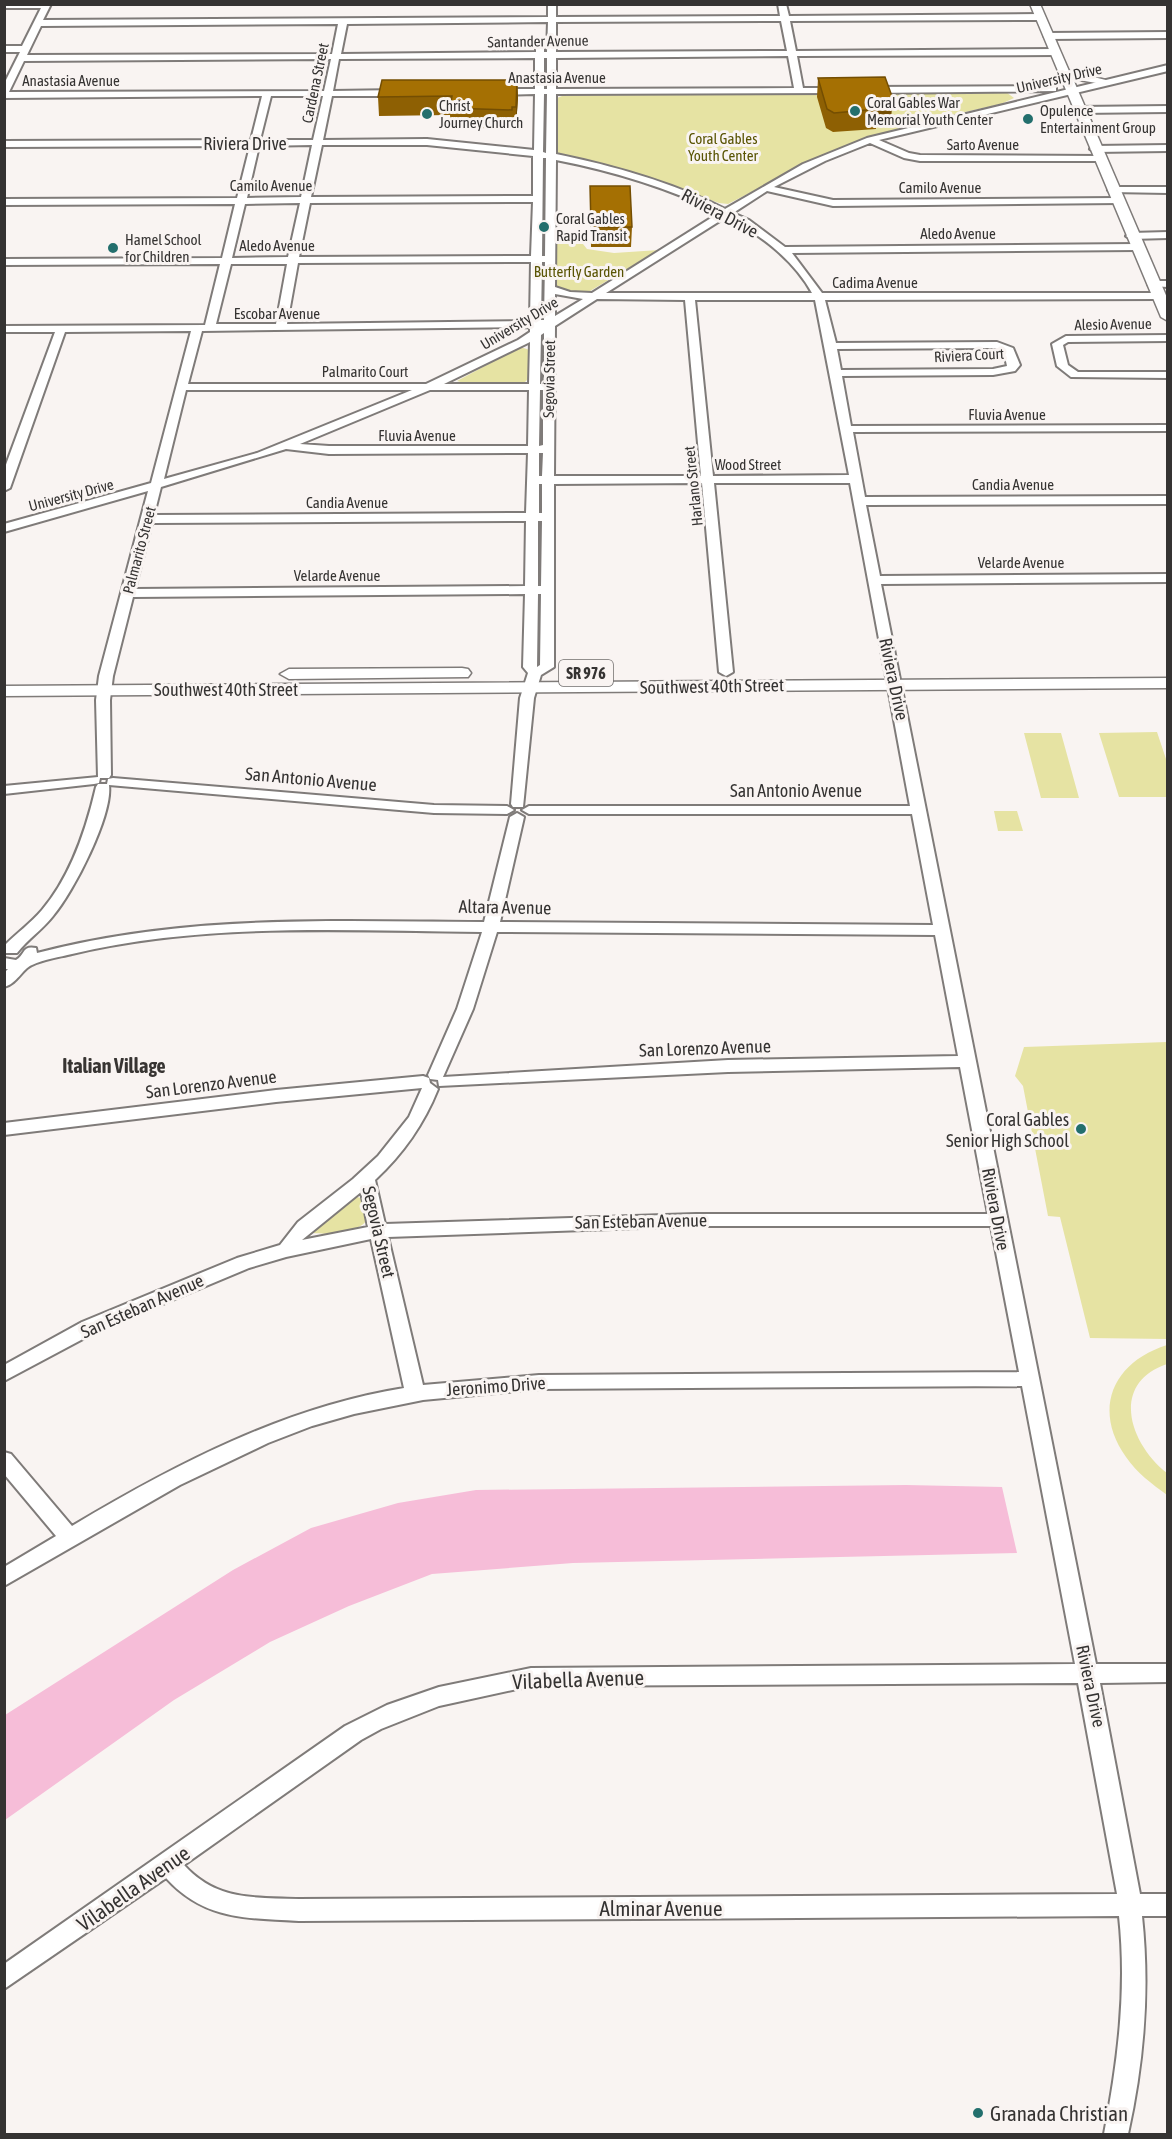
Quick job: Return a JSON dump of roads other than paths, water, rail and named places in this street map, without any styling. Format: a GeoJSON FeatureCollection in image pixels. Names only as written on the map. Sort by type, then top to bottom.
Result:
{"type":"FeatureCollection","features":[{"type":"Feature","properties":{"kind":"main road"},"geometry":{"type":"LineString","coordinates":[[1035,4],[1167,317]]}},
{"type":"Feature","properties":{"kind":"main road"},"geometry":{"type":"LineString","coordinates":[[1064,73],[1108,82]]}},
{"type":"Feature","properties":{"kind":"main road","name":"Southwest 40th Street"},"geometry":{"type":"LineString","coordinates":[[4,691],[104,683],[893,678],[1167,669]]}},
{"type":"Feature","properties":{"kind":"main road","name":"Southwest 40th Street"},"geometry":{"type":"LineString","coordinates":[[532,680],[726,672],[893,678],[1167,683]]}},
{"type":"Feature","properties":{"kind":"main road","name":"Southwest 40th Street"},"geometry":{"type":"LineString","coordinates":[[4,676],[104,683]]}},
{"type":"Feature","properties":{"kind":"street","name":"Segovia Street"},"geometry":{"type":"LineString","coordinates":[[532,680],[547,668],[552,4]]}},
{"type":"Feature","properties":{"kind":"street"},"geometry":{"type":"LineString","coordinates":[[782,4],[790,54],[799,90]]}},
{"type":"Feature","properties":{"kind":"street"},"geometry":{"type":"LineString","coordinates":[[4,6],[46,5],[4,95]]}},
{"type":"Feature","properties":{"kind":"street","name":"Segovia Street"},"geometry":{"type":"LineString","coordinates":[[415,1394],[366,1178],[409,1127],[434,1082],[465,1009],[492,926],[518,810],[532,680],[530,667],[531,591],[541,16]]}},
{"type":"Feature","properties":{"kind":"street"},"geometry":{"type":"LineString","coordinates":[[38,23],[343,21],[541,16],[552,20],[1040,17]]}},
{"type":"Feature","properties":{"kind":"street","name":"Cardena Street"},"geometry":{"type":"LineString","coordinates":[[281,328],[343,21]]}},
{"type":"Feature","properties":{"kind":"street"},"geometry":{"type":"LineString","coordinates":[[1048,36],[1167,35]]}},
{"type":"Feature","properties":{"kind":"street"},"geometry":{"type":"LineString","coordinates":[[4,49],[25,49]]}},
{"type":"Feature","properties":{"kind":"street","name":"Santander Avenue"},"geometry":{"type":"LineString","coordinates":[[21,58],[1055,52]]}},
{"type":"Feature","properties":{"kind":"street","name":"University Drive"},"geometry":{"type":"LineString","coordinates":[[4,528],[156,487],[287,446],[430,386],[494,357],[766,188],[820,159],[870,141],[1167,68]]}},
{"type":"Feature","properties":{"kind":"street","name":"Anastasia Avenue"},"geometry":{"type":"LineString","coordinates":[[486,92],[1042,88],[1072,91]]}},
{"type":"Feature","properties":{"kind":"street"},"geometry":{"type":"LineString","coordinates":[[1001,90],[1015,95],[1016,100],[1013,104]]}},
{"type":"Feature","properties":{"kind":"street","name":"Anastasia Avenue"},"geometry":{"type":"LineString","coordinates":[[4,95],[409,93]]}},
{"type":"Feature","properties":{"kind":"street","name":"Palmarito Street"},"geometry":{"type":"LineString","coordinates":[[4,982],[17,957],[64,886],[80,857],[92,828],[103,781],[104,683],[181,387],[226,261],[267,94]]}},
{"type":"Feature","properties":{"kind":"street"},"geometry":{"type":"LineString","coordinates":[[1036,99],[1058,100],[1079,108],[1167,109]]}},
{"type":"Feature","properties":{"kind":"street"},"geometry":{"type":"LineString","coordinates":[[462,144],[521,141],[539,135]]}},
{"type":"Feature","properties":{"kind":"street","name":"Sarto Avenue"},"geometry":{"type":"LineString","coordinates":[[870,141],[907,156],[927,159],[1097,154],[1167,148]]}},
{"type":"Feature","properties":{"kind":"street","name":"Riviera Drive"},"geometry":{"type":"LineString","coordinates":[[4,144],[318,142],[462,144],[551,157],[633,176],[679,192],[726,213],[780,250],[799,268],[819,298],[831,346],[874,580],[1029,1379],[1113,1797],[1134,1946],[1134,2006],[1116,2134]]}},
{"type":"Feature","properties":{"kind":"street","name":"Camilo Avenue"},"geometry":{"type":"LineString","coordinates":[[766,188],[833,203],[1115,196],[1167,190]]}},
{"type":"Feature","properties":{"kind":"street","name":"Camilo Avenue"},"geometry":{"type":"LineString","coordinates":[[4,202],[538,199]]}},
{"type":"Feature","properties":{"kind":"street","name":"Aledo Avenue"},"geometry":{"type":"LineString","coordinates":[[780,250],[1134,241],[1167,235]]}},
{"type":"Feature","properties":{"kind":"street","name":"Aledo Avenue"},"geometry":{"type":"LineString","coordinates":[[4,262],[550,259]]}},
{"type":"Feature","properties":{"kind":"street","name":"Cadima Avenue"},"geometry":{"type":"LineString","coordinates":[[549,289],[564,295],[592,296],[819,298],[1156,290],[1167,284]]}},
{"type":"Feature","properties":{"kind":"street","name":"Harlano Street"},"geometry":{"type":"LineString","coordinates":[[690,298],[726,672]]}},
{"type":"Feature","properties":{"kind":"street","name":"Escobar Avenue"},"geometry":{"type":"LineString","coordinates":[[4,329],[536,329]]}},
{"type":"Feature","properties":{"kind":"street"},"geometry":{"type":"LineString","coordinates":[[4,488],[61,329]]}},
{"type":"Feature","properties":{"kind":"street","name":"Alesio Avenue"},"geometry":{"type":"LineString","coordinates":[[1167,338],[1072,339],[1059,342],[1060,360],[1065,369],[1072,374],[1167,375]]}},
{"type":"Feature","properties":{"kind":"street","name":"Riviera Court"},"geometry":{"type":"LineString","coordinates":[[831,346],[997,345],[1009,350],[1014,365],[1011,369],[993,372],[836,373]]}},
{"type":"Feature","properties":{"kind":"street","name":"Palmarito Court"},"geometry":{"type":"LineString","coordinates":[[181,387],[549,387]]}},
{"type":"Feature","properties":{"kind":"street","name":"Fluvia Avenue"},"geometry":{"type":"LineString","coordinates":[[847,429],[1167,428]]}},
{"type":"Feature","properties":{"kind":"street","name":"Fluvia Avenue"},"geometry":{"type":"LineString","coordinates":[[287,446],[329,450],[548,449]]}},
{"type":"Feature","properties":{"kind":"street","name":"Wood Street"},"geometry":{"type":"LineString","coordinates":[[533,480],[855,479]]}},
{"type":"Feature","properties":{"kind":"street","name":"Candia Avenue"},"geometry":{"type":"LineString","coordinates":[[859,501],[1167,500]]}},
{"type":"Feature","properties":{"kind":"street","name":"Candia Avenue"},"geometry":{"type":"LineString","coordinates":[[147,519],[548,517]]}},
{"type":"Feature","properties":{"kind":"street","name":"Velarde Avenue"},"geometry":{"type":"LineString","coordinates":[[874,580],[1167,578]]}},
{"type":"Feature","properties":{"kind":"street","name":"Velarde Avenue"},"geometry":{"type":"LineString","coordinates":[[128,592],[547,590]]}},
{"type":"Feature","properties":{"kind":"street","name":"San Antonio Avenue"},"geometry":{"type":"LineString","coordinates":[[4,790],[103,781],[434,809],[919,810]]}},
{"type":"Feature","properties":{"kind":"street","name":"Palmarito Street"},"geometry":{"type":"LineString","coordinates":[[17,957],[38,924]]}},
{"type":"Feature","properties":{"kind":"street","name":"Altara Avenue"},"geometry":{"type":"LineString","coordinates":[[17,957],[156,937],[270,927],[492,926],[942,930]]}},
{"type":"Feature","properties":{"kind":"street","name":"San Lorenzo Avenue"},"geometry":{"type":"LineString","coordinates":[[4,1129],[231,1101],[434,1082],[728,1066],[968,1061]]}},
{"type":"Feature","properties":{"kind":"street"},"geometry":{"type":"LineString","coordinates":[[286,1250],[296,1234],[366,1178]]}},
{"type":"Feature","properties":{"kind":"street","name":"San Esteban Avenue"},"geometry":{"type":"LineString","coordinates":[[4,1374],[89,1327],[243,1263],[286,1250],[379,1231],[696,1220],[999,1220]]}},
{"type":"Feature","properties":{"kind":"street","name":"Jeronimo Drive"},"geometry":{"type":"LineString","coordinates":[[4,1578],[162,1484],[253,1441],[353,1407],[415,1394],[539,1382],[1029,1379]]}},
{"type":"Feature","properties":{"kind":"street"},"geometry":{"type":"LineString","coordinates":[[4,1460],[70,1538]]}},
{"type":"Feature","properties":{"kind":"street","name":"Vilabella Avenue"},"geometry":{"type":"LineString","coordinates":[[4,1978],[328,1749],[379,1718],[419,1702],[475,1687],[531,1677],[1167,1673]]}},
{"type":"Feature","properties":{"kind":"street","name":"Alminar Avenue"},"geometry":{"type":"LineString","coordinates":[[168,1864],[196,1892],[211,1899],[236,1904],[299,1910],[1167,1905]]}},
{"type":"Feature","properties":{"kind":"place","name":"Coral Gables War Memorial Youth Center"},"geometry":{"type":"Point","coordinates":[855,111]}},
{"type":"Feature","properties":{"kind":"place","name":"Christ Journey Church"},"geometry":{"type":"Point","coordinates":[427,114]}},
{"type":"Feature","properties":{"kind":"place","name":"Opulence Entertainment Group"},"geometry":{"type":"Point","coordinates":[1028,119]}},
{"type":"Feature","properties":{"kind":"place","name":"Coral Gables Rapid Transit"},"geometry":{"type":"Point","coordinates":[544,227]}},
{"type":"Feature","properties":{"kind":"place","name":"Hamel School for Children"},"geometry":{"type":"Point","coordinates":[113,248]}},
{"type":"Feature","properties":{"kind":"place","name":"Coral Gables Senior High School"},"geometry":{"type":"Point","coordinates":[1081,1129]}},
{"type":"Feature","properties":{"kind":"place","name":"Granada Christian"},"geometry":{"type":"Point","coordinates":[978,2113]}},
{"type":"Feature","properties":{"kind":"district","name":"Italian Village"},"geometry":{"type":"Point","coordinates":[114,1065]}},
{"type":"Feature","properties":{"kind":"park label","name":"Coral Gables Youth Center"},"geometry":{"type":"Point","coordinates":[723,146]}},
{"type":"Feature","properties":{"kind":"park label","name":"Butterfly Garden"},"geometry":{"type":"Point","coordinates":[579,271]}}]}
